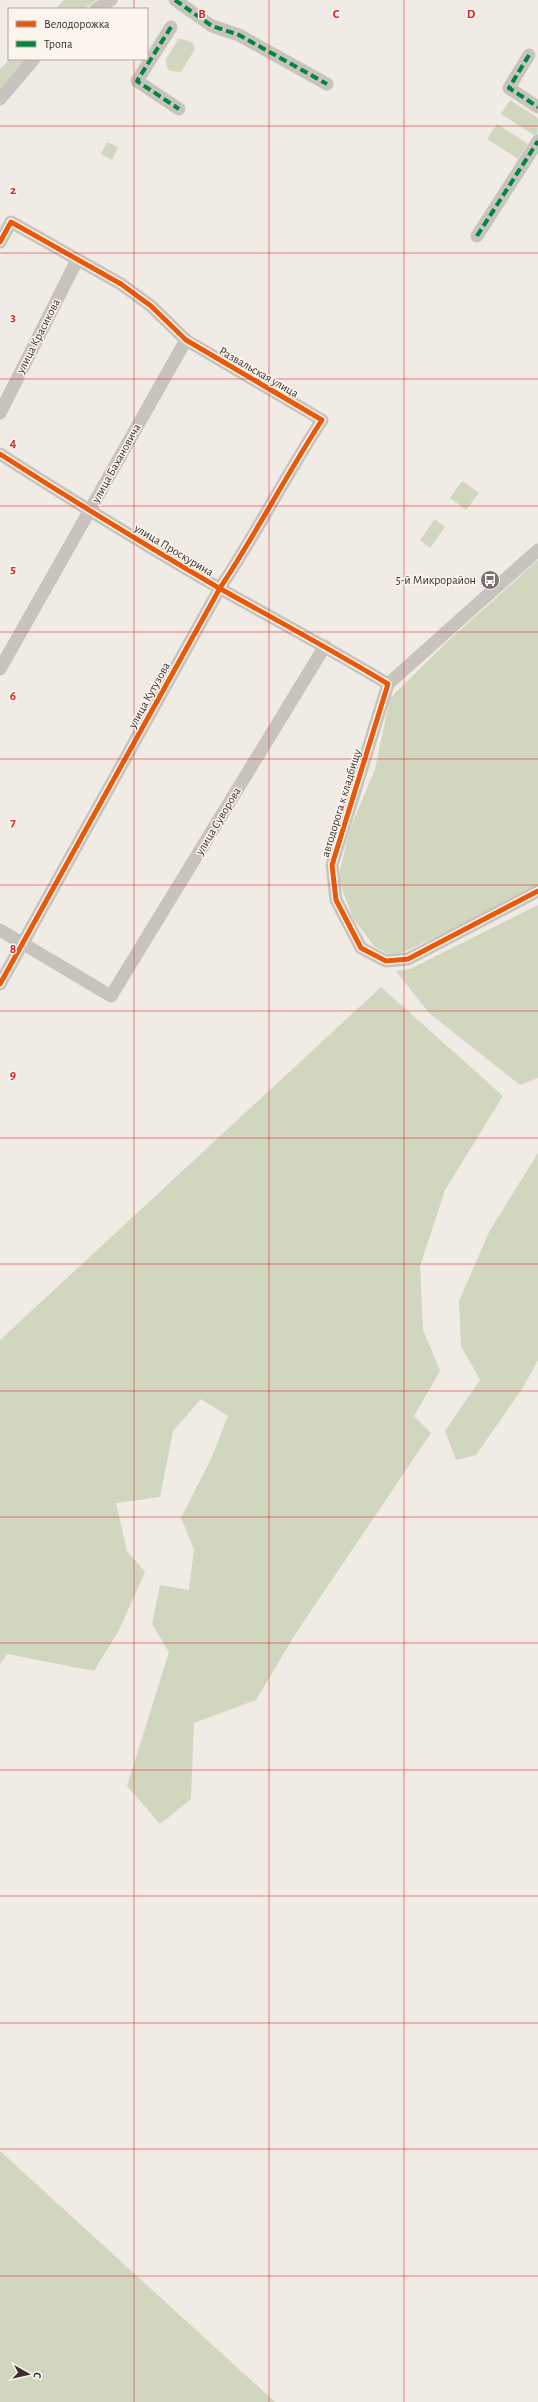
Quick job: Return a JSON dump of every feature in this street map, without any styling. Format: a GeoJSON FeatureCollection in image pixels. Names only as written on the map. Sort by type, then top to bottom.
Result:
{"type":"FeatureCollection","features":[{"type":"Feature","properties":{"kind":"street"},"geometry":{"type":"LineString","coordinates":[[98,8],[111,0]]}},
{"type":"Feature","properties":{"kind":"street"},"geometry":{"type":"LineString","coordinates":[[175,0],[212,26],[239,36],[327,84]]}},
{"type":"Feature","properties":{"kind":"street"},"geometry":{"type":"LineString","coordinates":[[171,27],[137,81],[179,109]]}},
{"type":"Feature","properties":{"kind":"street"},"geometry":{"type":"LineString","coordinates":[[529,55],[509,88],[538,107]]}},
{"type":"Feature","properties":{"kind":"street"},"geometry":{"type":"LineString","coordinates":[[0,99],[33,60]]}},
{"type":"Feature","properties":{"kind":"street"},"geometry":{"type":"LineString","coordinates":[[477,236],[538,141]]}},
{"type":"Feature","properties":{"kind":"street"},"geometry":{"type":"LineString","coordinates":[[0,242],[11,222],[77,260]]}},
{"type":"Feature","properties":{"kind":"street","name":"Развальская улица"},"geometry":{"type":"LineString","coordinates":[[77,260],[121,284],[151,306],[186,340],[322,420]]}},
{"type":"Feature","properties":{"kind":"street","name":"улица Красикова"},"geometry":{"type":"LineString","coordinates":[[0,413],[77,260]]}},
{"type":"Feature","properties":{"kind":"street","name":"улица Бахановича"},"geometry":{"type":"LineString","coordinates":[[0,669],[186,340]]}},
{"type":"Feature","properties":{"kind":"street","name":"улица Кутузова"},"geometry":{"type":"LineString","coordinates":[[0,984],[220,588],[252,540],[294,463],[322,420]]}},
{"type":"Feature","properties":{"kind":"street","name":"улица Проскурина"},"geometry":{"type":"LineString","coordinates":[[0,454],[89,511],[220,588],[325,646],[388,684]]}},
{"type":"Feature","properties":{"kind":"street"},"geometry":{"type":"LineString","coordinates":[[388,684],[538,550]]}},
{"type":"Feature","properties":{"kind":"street","name":"улица Суворова"},"geometry":{"type":"LineString","coordinates":[[23,944],[111,996],[325,646]]}},
{"type":"Feature","properties":{"kind":"street","name":"автодорога к кладбищу"},"geometry":{"type":"LineString","coordinates":[[388,684],[332,865],[336,900],[361,948],[386,962],[408,959],[538,891]]}},
{"type":"Feature","properties":{"kind":"street"},"geometry":{"type":"LineString","coordinates":[[0,930],[23,944]]}},
{"type":"Feature","properties":{"kind":"green space"},"geometry":{"type":"Polygon","coordinates":[[[64,0],[96,0],[85,8],[57,8],[64,0]]]}},
{"type":"Feature","properties":{"kind":"green space"},"geometry":{"type":"Polygon","coordinates":[[[179,38],[193,43],[195,49],[181,72],[170,71],[167,68],[166,59],[179,38]]]}},
{"type":"Feature","properties":{"kind":"green space"},"geometry":{"type":"Polygon","coordinates":[[[9,60],[25,60],[0,89],[0,69],[9,60]]]}},
{"type":"Feature","properties":{"kind":"green space"},"geometry":{"type":"Polygon","coordinates":[[[510,100],[538,118],[537,137],[501,114],[510,100]]]}},
{"type":"Feature","properties":{"kind":"green space"},"geometry":{"type":"Polygon","coordinates":[[[497,124],[528,144],[518,159],[487,139],[497,124]]]}},
{"type":"Feature","properties":{"kind":"green space"},"geometry":{"type":"Polygon","coordinates":[[[107,142],[118,147],[112,160],[101,154],[107,142]]]}},
{"type":"Feature","properties":{"kind":"green space"},"geometry":{"type":"Polygon","coordinates":[[[462,481],[479,493],[466,510],[450,498],[462,481]]]}},
{"type":"Feature","properties":{"kind":"green space"},"geometry":{"type":"Polygon","coordinates":[[[435,519],[445,527],[430,548],[420,540],[435,519]]]}},
{"type":"Feature","properties":{"kind":"green space"},"geometry":{"type":"Polygon","coordinates":[[[538,560],[538,886],[489,912],[393,957],[374,946],[353,918],[338,878],[350,829],[375,769],[390,698],[449,640],[538,560]]]}},
{"type":"Feature","properties":{"kind":"green space"},"geometry":{"type":"Polygon","coordinates":[[[538,905],[538,1078],[520,1085],[429,1013],[396,971],[410,969],[538,905]]]}},
{"type":"Feature","properties":{"kind":"green space"},"geometry":{"type":"Polygon","coordinates":[[[381,987],[503,1096],[445,1190],[420,1266],[423,1330],[440,1371],[414,1416],[431,1433],[296,1633],[256,1700],[194,1723],[191,1799],[160,1824],[127,1786],[169,1652],[152,1624],[160,1585],[189,1590],[194,1549],[181,1518],[211,1459],[228,1416],[201,1399],[173,1431],[160,1497],[116,1503],[127,1551],[145,1572],[119,1630],[94,1671],[7,1654],[0,1664],[0,1340],[381,987]]]}},
{"type":"Feature","properties":{"kind":"green space"},"geometry":{"type":"Polygon","coordinates":[[[538,1153],[538,1360],[522,1389],[476,1455],[456,1460],[445,1431],[480,1380],[461,1346],[459,1301],[490,1230],[538,1153]]]}},
{"type":"Feature","properties":{"kind":"green space"},"geometry":{"type":"Polygon","coordinates":[[[0,2151],[275,2402],[0,2402],[0,2151]]]}},
{"type":"Feature","properties":{"kind":"marked path"},"geometry":{"type":"LineString","coordinates":[[175,0],[212,26],[239,35],[327,84]]}},
{"type":"Feature","properties":{"kind":"marked path"},"geometry":{"type":"LineString","coordinates":[[171,27],[137,81],[179,109]]}},
{"type":"Feature","properties":{"kind":"marked path"},"geometry":{"type":"LineString","coordinates":[[529,55],[509,88],[538,107]]}},
{"type":"Feature","properties":{"kind":"marked path"},"geometry":{"type":"LineString","coordinates":[[477,236],[538,141]]}},
{"type":"Feature","properties":{"kind":"cycle path"},"geometry":{"type":"LineString","coordinates":[[0,242],[11,222],[121,284],[151,306],[186,340],[322,420],[220,588],[0,984]]}},
{"type":"Feature","properties":{"kind":"cycle path"},"geometry":{"type":"LineString","coordinates":[[0,454],[191,572],[388,684],[332,865],[336,900],[361,948],[386,961],[408,959],[538,891]]}},
{"type":"Feature","properties":{"kind":"place","name":"5-й Микрорайон"},"geometry":{"type":"Point","coordinates":[490,580]}}]}
